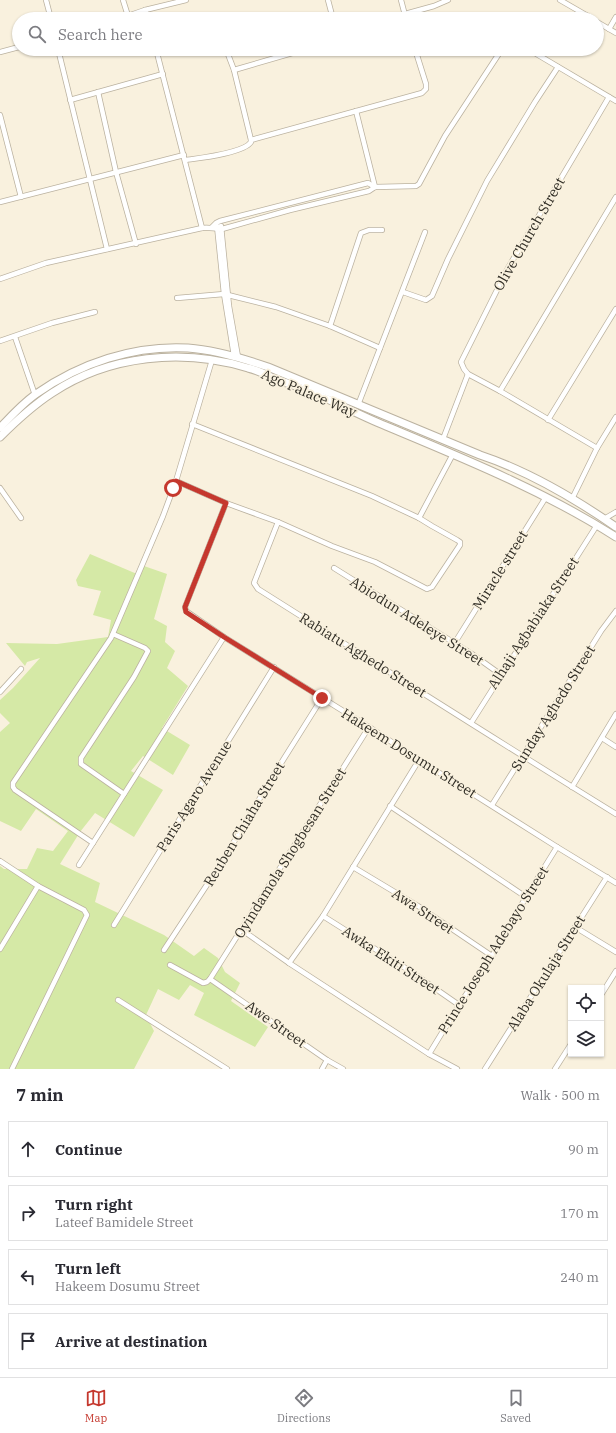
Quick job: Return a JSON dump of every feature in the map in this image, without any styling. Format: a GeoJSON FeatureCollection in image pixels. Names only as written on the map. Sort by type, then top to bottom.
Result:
{"type":"FeatureCollection","features":[{"type":"Feature","properties":{"kind":"main road","name":"Ago Palace Way"},"geometry":{"type":"LineString","coordinates":[[0,428],[18,409],[35,395],[78,370],[105,359],[144,350],[188,348],[236,356],[268,367],[502,463],[572,499],[616,527]]}},
{"type":"Feature","properties":{"kind":"main road","name":"Ago Palace Way"},"geometry":{"type":"LineString","coordinates":[[0,437],[23,415],[52,392],[76,379],[105,368],[137,359],[159,357],[189,357],[212,360],[248,367],[311,392],[367,418],[453,454],[574,511],[616,537]]}},
{"type":"Feature","properties":{"kind":"main road"},"geometry":{"type":"LineString","coordinates":[[495,473],[502,463]]}},
{"type":"Feature","properties":{"kind":"main road"},"geometry":{"type":"LineString","coordinates":[[504,477],[512,468]]}},
{"type":"Feature","properties":{"kind":"street"},"geometry":{"type":"LineString","coordinates":[[46,0],[49,12]]}},
{"type":"Feature","properties":{"kind":"street"},"geometry":{"type":"LineString","coordinates":[[123,0],[127,12]]}},
{"type":"Feature","properties":{"kind":"street"},"geometry":{"type":"LineString","coordinates":[[139,12],[186,0]]}},
{"type":"Feature","properties":{"kind":"street"},"geometry":{"type":"LineString","coordinates":[[328,0],[331,12]]}},
{"type":"Feature","properties":{"kind":"street"},"geometry":{"type":"LineString","coordinates":[[401,0],[405,12]]}},
{"type":"Feature","properties":{"kind":"street"},"geometry":{"type":"LineString","coordinates":[[417,12],[448,0]]}},
{"type":"Feature","properties":{"kind":"street"},"geometry":{"type":"LineString","coordinates":[[560,0],[581,12]]}},
{"type":"Feature","properties":{"kind":"street"},"geometry":{"type":"LineString","coordinates":[[609,29],[616,17]]}},
{"type":"Feature","properties":{"kind":"street"},"geometry":{"type":"LineString","coordinates":[[604,26],[616,33]]}},
{"type":"Feature","properties":{"kind":"street"},"geometry":{"type":"LineString","coordinates":[[0,52],[12,49]]}},
{"type":"Feature","properties":{"kind":"street"},"geometry":{"type":"LineString","coordinates":[[60,56],[108,249]]}},
{"type":"Feature","properties":{"kind":"street"},"geometry":{"type":"LineString","coordinates":[[158,56],[186,160],[202,228]]}},
{"type":"Feature","properties":{"kind":"street"},"geometry":{"type":"LineString","coordinates":[[186,160],[246,148],[252,142],[234,70],[229,56]]}},
{"type":"Feature","properties":{"kind":"street"},"geometry":{"type":"LineString","coordinates":[[234,70],[282,56]]}},
{"type":"Feature","properties":{"kind":"street"},"geometry":{"type":"LineString","coordinates":[[251,140],[422,93],[426,89],[426,84],[417,56]]}},
{"type":"Feature","properties":{"kind":"street"},"geometry":{"type":"LineString","coordinates":[[212,227],[218,222],[368,183],[375,187],[416,186],[419,184],[445,136],[497,56]]}},
{"type":"Feature","properties":{"kind":"street"},"geometry":{"type":"LineString","coordinates":[[540,56],[616,101]]}},
{"type":"Feature","properties":{"kind":"street"},"geometry":{"type":"LineString","coordinates":[[403,292],[426,300],[432,296],[448,259],[487,181],[558,67]]}},
{"type":"Feature","properties":{"kind":"street"},"geometry":{"type":"LineString","coordinates":[[70,100],[163,74]]}},
{"type":"Feature","properties":{"kind":"street"},"geometry":{"type":"LineString","coordinates":[[98,92],[116,172],[136,244]]}},
{"type":"Feature","properties":{"kind":"street","name":"Olive Church Street"},"geometry":{"type":"LineString","coordinates":[[468,374],[461,362],[508,268],[609,97]]}},
{"type":"Feature","properties":{"kind":"street"},"geometry":{"type":"LineString","coordinates":[[356,112],[375,187]]}},
{"type":"Feature","properties":{"kind":"street"},"geometry":{"type":"LineString","coordinates":[[0,115],[1,124],[21,197]]}},
{"type":"Feature","properties":{"kind":"street"},"geometry":{"type":"LineString","coordinates":[[0,202],[184,155]]}},
{"type":"Feature","properties":{"kind":"street"},"geometry":{"type":"LineString","coordinates":[[0,279],[46,263],[202,228],[212,227],[220,229],[369,191],[375,187]]}},
{"type":"Feature","properties":{"kind":"street"},"geometry":{"type":"LineString","coordinates":[[500,391],[616,197]]}},
{"type":"Feature","properties":{"kind":"street"},"geometry":{"type":"LineString","coordinates":[[218,222],[220,229],[226,295],[236,356]]}},
{"type":"Feature","properties":{"kind":"street"},"geometry":{"type":"LineString","coordinates":[[330,326],[361,233],[369,230],[382,230]]}},
{"type":"Feature","properties":{"kind":"street"},"geometry":{"type":"LineString","coordinates":[[358,405],[425,232]]}},
{"type":"Feature","properties":{"kind":"street"},"geometry":{"type":"LineString","coordinates":[[177,298],[226,295],[276,307],[330,326],[380,348]]}},
{"type":"Feature","properties":{"kind":"street"},"geometry":{"type":"LineString","coordinates":[[548,420],[616,309]]}},
{"type":"Feature","properties":{"kind":"street"},"geometry":{"type":"LineString","coordinates":[[0,341],[52,323],[95,312]]}},
{"type":"Feature","properties":{"kind":"street"},"geometry":{"type":"LineString","coordinates":[[15,337],[35,395]]}},
{"type":"Feature","properties":{"kind":"street"},"geometry":{"type":"LineString","coordinates":[[93,843],[16,790],[13,787],[13,783],[113,634],[163,516],[176,481],[212,360]]}},
{"type":"Feature","properties":{"kind":"street"},"geometry":{"type":"LineString","coordinates":[[443,439],[468,374],[597,448]]}},
{"type":"Feature","properties":{"kind":"street"},"geometry":{"type":"LineString","coordinates":[[572,499],[597,448],[616,417]]}},
{"type":"Feature","properties":{"kind":"street"},"geometry":{"type":"LineString","coordinates":[[176,481],[226,503],[278,522],[317,540],[375,562],[427,588],[432,587],[460,545],[460,542],[419,518],[372,496],[192,424]]}},
{"type":"Feature","properties":{"kind":"street"},"geometry":{"type":"LineString","coordinates":[[419,518],[453,454]]}},
{"type":"Feature","properties":{"kind":"street"},"geometry":{"type":"LineString","coordinates":[[0,488],[20,518]]}},
{"type":"Feature","properties":{"kind":"street","name":"Miracle street"},"geometry":{"type":"LineString","coordinates":[[454,644],[546,497]]}},
{"type":"Feature","properties":{"kind":"street","name":"Hakeem Dosumu Street"},"geometry":{"type":"LineString","coordinates":[[226,503],[185,607],[186,612],[557,847],[616,882]]}},
{"type":"Feature","properties":{"kind":"street"},"geometry":{"type":"LineString","coordinates":[[604,519],[616,512]]}},
{"type":"Feature","properties":{"kind":"street","name":"Rabiatu Aghedo Street"},"geometry":{"type":"LineString","coordinates":[[278,522],[254,583],[255,586],[470,722],[522,757],[616,814]]}},
{"type":"Feature","properties":{"kind":"street","name":"Alhaji Agbabiaka Street"},"geometry":{"type":"LineString","coordinates":[[470,722],[597,525]]}},
{"type":"Feature","properties":{"kind":"street","name":"Abiodun Adeleye Street"},"geometry":{"type":"LineString","coordinates":[[334,568],[500,674]]}},
{"type":"Feature","properties":{"kind":"street","name":"Sunday Aghedo Street"},"geometry":{"type":"LineString","coordinates":[[492,805],[601,631],[616,611]]}},
{"type":"Feature","properties":{"kind":"street"},"geometry":{"type":"LineString","coordinates":[[113,634],[145,648],[148,651],[134,677],[80,761],[81,764],[124,794]]}},
{"type":"Feature","properties":{"kind":"street"},"geometry":{"type":"LineString","coordinates":[[79,865],[224,637]]}},
{"type":"Feature","properties":{"kind":"street","name":"Paris Agaro Avenue"},"geometry":{"type":"LineString","coordinates":[[114,925],[274,667]]}},
{"type":"Feature","properties":{"kind":"street"},"geometry":{"type":"LineString","coordinates":[[0,692],[21,669]]}},
{"type":"Feature","properties":{"kind":"street","name":"Reuben Chiaha Street"},"geometry":{"type":"LineString","coordinates":[[164,950],[222,862],[273,776],[322,698]]}},
{"type":"Feature","properties":{"kind":"street"},"geometry":{"type":"LineString","coordinates":[[572,787],[616,714]]}},
{"type":"Feature","properties":{"kind":"street","name":"Oyindamola Shogbesan Street"},"geometry":{"type":"LineString","coordinates":[[210,979],[369,727]]}},
{"type":"Feature","properties":{"kind":"street"},"geometry":{"type":"LineString","coordinates":[[602,738],[616,747]]}},
{"type":"Feature","properties":{"kind":"street"},"geometry":{"type":"LineString","coordinates":[[290,963],[324,916],[419,760]]}},
{"type":"Feature","properties":{"kind":"street"},"geometry":{"type":"LineString","coordinates":[[390,806],[526,897]]}},
{"type":"Feature","properties":{"kind":"street","name":"Prince Joseph Adebayo Street"},"geometry":{"type":"LineString","coordinates":[[429,1054],[459,1005],[492,956],[557,847]]}},
{"type":"Feature","properties":{"kind":"street"},"geometry":{"type":"LineString","coordinates":[[0,861],[38,886],[84,910],[87,915],[12,1069]]}},
{"type":"Feature","properties":{"kind":"street","name":"Awa Street"},"geometry":{"type":"LineString","coordinates":[[354,867],[418,906],[492,956]]}},
{"type":"Feature","properties":{"kind":"street","name":"Alaba Okulaja Street"},"geometry":{"type":"LineString","coordinates":[[486,1069],[607,876]]}},
{"type":"Feature","properties":{"kind":"street"},"geometry":{"type":"LineString","coordinates":[[0,947],[38,886]]}},
{"type":"Feature","properties":{"kind":"street","name":"Awka Ekiti Street"},"geometry":{"type":"LineString","coordinates":[[324,916],[410,971],[459,1005]]}},
{"type":"Feature","properties":{"kind":"street"},"geometry":{"type":"LineString","coordinates":[[575,927],[616,952]]}},
{"type":"Feature","properties":{"kind":"street"},"geometry":{"type":"LineString","coordinates":[[242,930],[429,1054],[456,1069]]}},
{"type":"Feature","properties":{"kind":"street"},"geometry":{"type":"LineString","coordinates":[[170,965],[203,983],[210,979]]}},
{"type":"Feature","properties":{"kind":"street"},"geometry":{"type":"LineString","coordinates":[[604,990],[616,971]]}},
{"type":"Feature","properties":{"kind":"street","name":"Awe Street"},"geometry":{"type":"LineString","coordinates":[[210,979],[343,1069]]}},
{"type":"Feature","properties":{"kind":"street"},"geometry":{"type":"LineString","coordinates":[[118,1000],[227,1069]]}},
{"type":"Feature","properties":{"kind":"street"},"geometry":{"type":"LineString","coordinates":[[558,1068],[568,1050]]}},
{"type":"Feature","properties":{"kind":"street"},"geometry":{"type":"LineString","coordinates":[[322,1069],[328,1060]]}},
{"type":"Feature","properties":{"kind":"green space"},"geometry":{"type":"Polygon","coordinates":[[[90,554],[137,574],[144,566],[167,574],[154,619],[167,626],[165,642],[175,651],[167,668],[188,686],[162,728],[190,745],[173,775],[143,756],[131,771],[163,790],[134,837],[95,813],[80,832],[60,864],[100,883],[95,902],[164,935],[194,956],[204,948],[218,958],[225,972],[240,983],[231,1001],[268,1027],[255,1047],[194,1015],[204,993],[190,985],[179,1000],[158,989],[146,1015],[154,1031],[134,1069],[0,1069],[0,866],[4,869],[27,869],[37,848],[53,851],[68,831],[36,809],[21,831],[0,821],[0,732],[10,723],[0,713],[0,700],[40,658],[27,662],[25,666],[6,643],[57,644],[108,637],[111,620],[93,615],[101,591],[78,586],[76,580],[90,554]]]}},
{"type":"Feature","properties":{"kind":"route"},"geometry":{"type":"LineString","coordinates":[[173,488],[176,481],[226,503],[185,607],[186,612],[322,698]]}}]}
